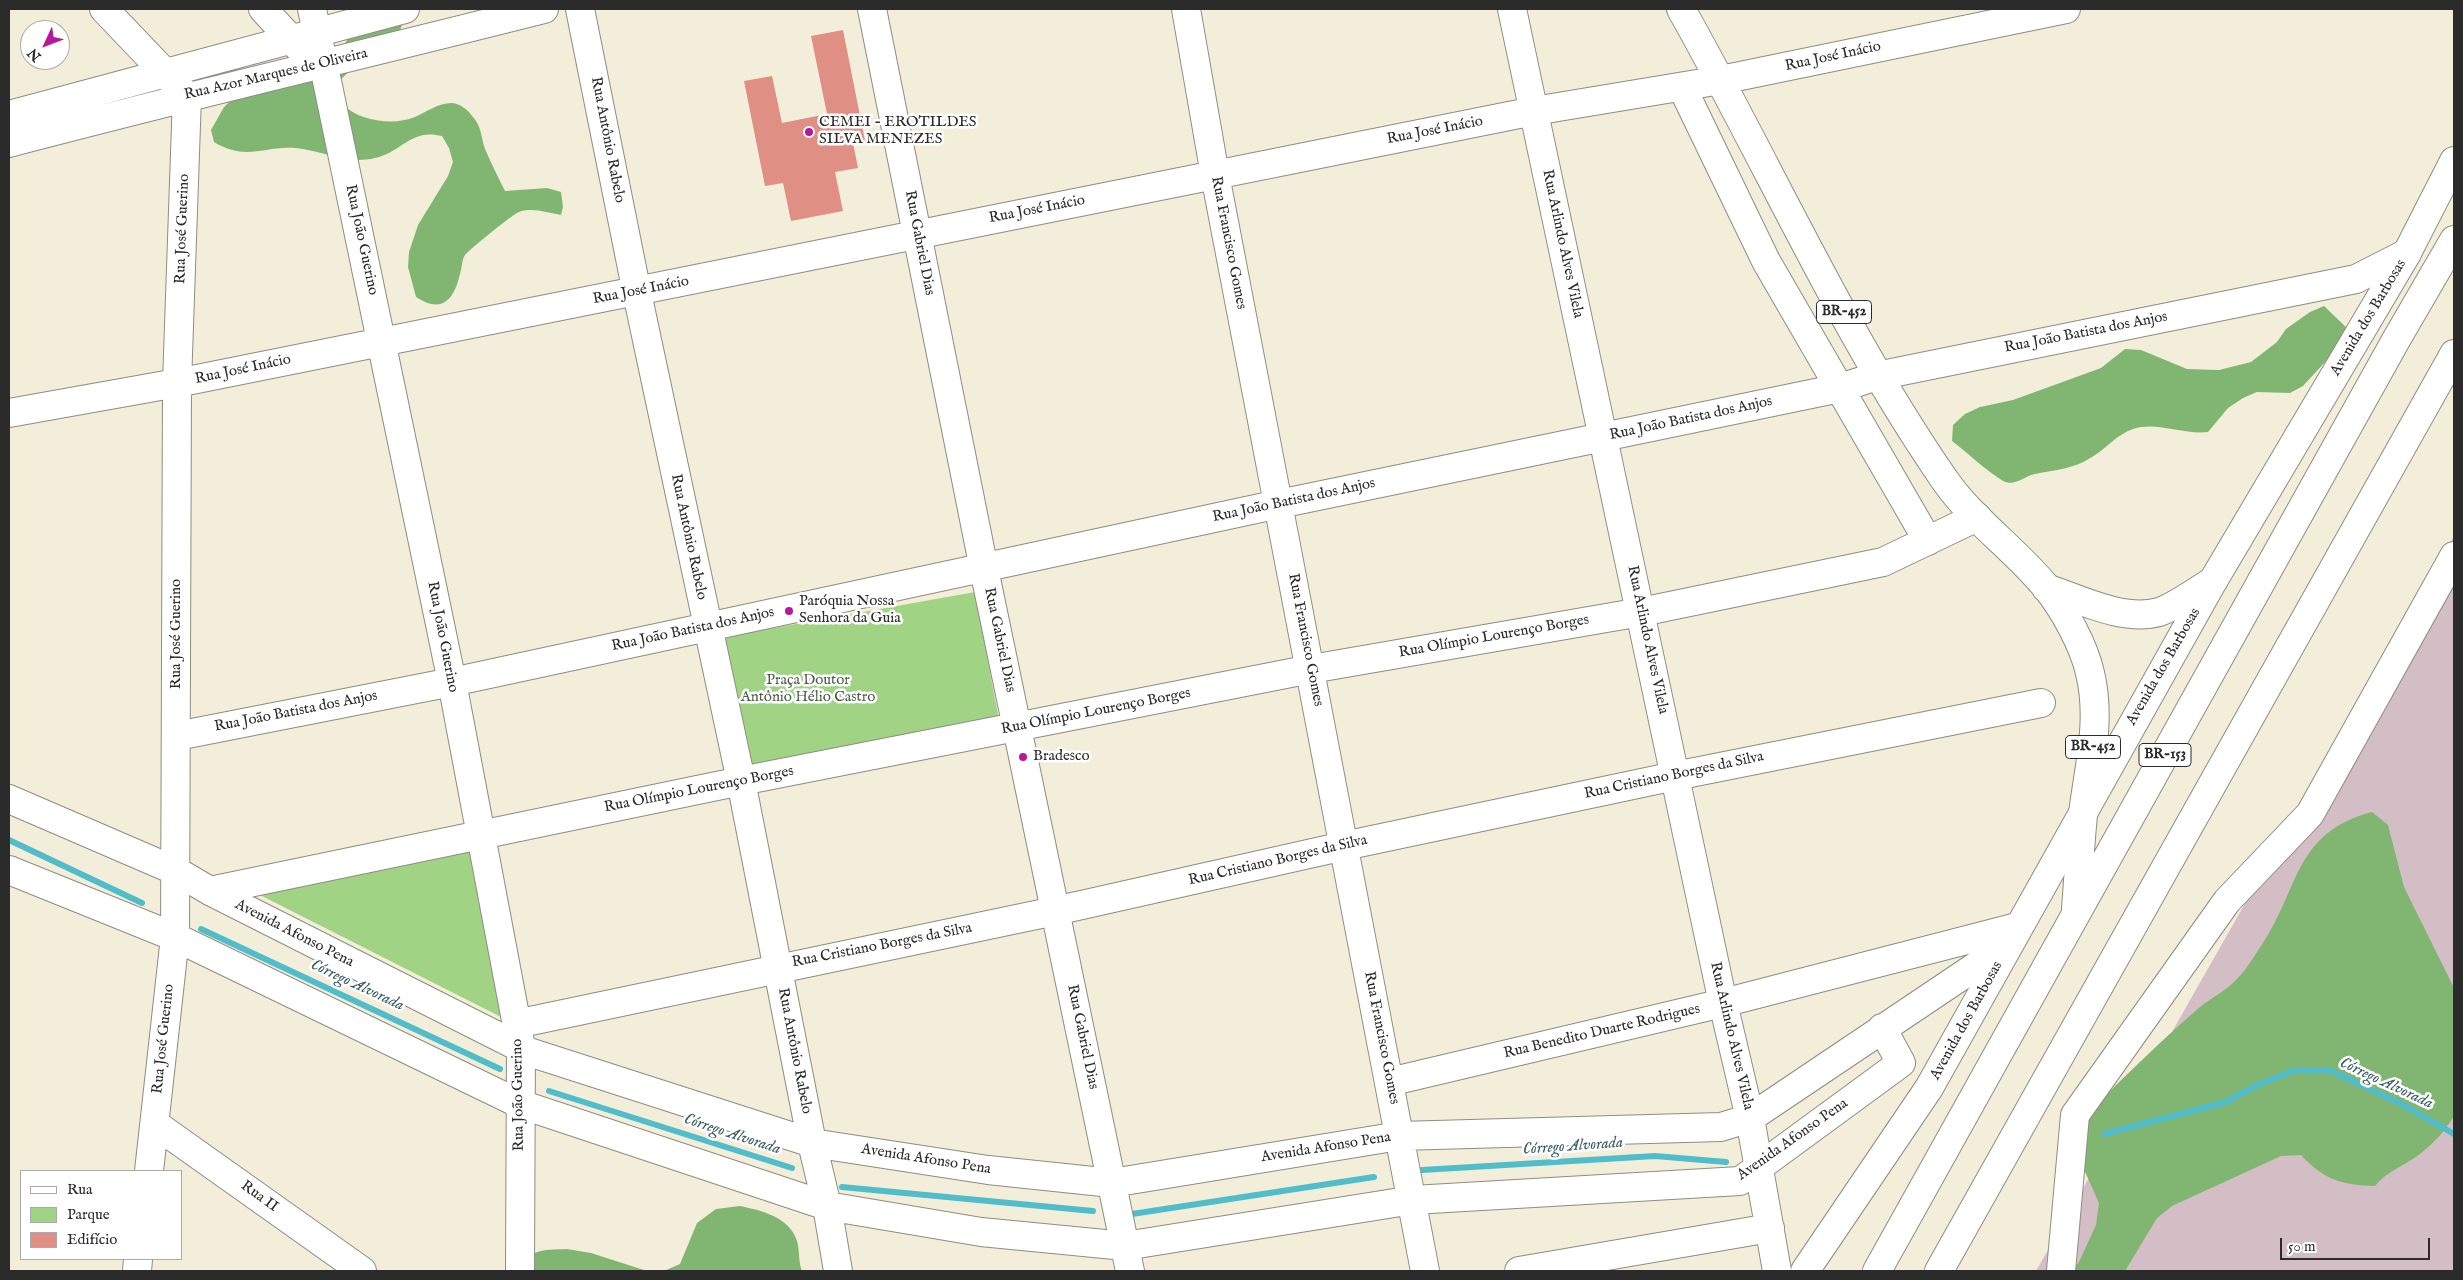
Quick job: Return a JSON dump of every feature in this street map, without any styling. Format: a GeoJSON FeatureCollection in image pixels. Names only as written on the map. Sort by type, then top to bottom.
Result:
{"type":"FeatureCollection","features":[{"type":"Feature","properties":{"kind":"main road"},"geometry":{"type":"LineString","coordinates":[[104,9],[187,96]]}},
{"type":"Feature","properties":{"kind":"main road"},"geometry":{"type":"LineString","coordinates":[[263,9],[290,40],[324,65]]}},
{"type":"Feature","properties":{"kind":"main road","name":"Rua Azor Marques de Oliveira"},"geometry":{"type":"LineString","coordinates":[[9,115],[290,40],[315,21],[406,9]]}},
{"type":"Feature","properties":{"kind":"main road","name":"Rua Azor Marques de Oliveira"},"geometry":{"type":"LineString","coordinates":[[9,143],[187,96],[324,65],[544,9]]}},
{"type":"Feature","properties":{"kind":"main road","name":"Rua Antônio Rabelo"},"geometry":{"type":"LineString","coordinates":[[580,9],[637,293],[741,782],[812,1143],[828,1206],[840,1268]]}},
{"type":"Feature","properties":{"kind":"main road","name":"Rua Gabriel Dias"},"geometry":{"type":"LineString","coordinates":[[872,9],[984,569],[1128,1259]]}},
{"type":"Feature","properties":{"kind":"main road","name":"Rua Francisco Gomes"},"geometry":{"type":"LineString","coordinates":[[1186,9],[1215,175],[1399,1136],[1413,1200],[1425,1271]]}},
{"type":"Feature","properties":{"kind":"main road","name":"Rua Arlindo Alves Vilela"},"geometry":{"type":"LineString","coordinates":[[1512,9],[1723,1003],[1750,1118],[1776,1271]]}},
{"type":"Feature","properties":{"kind":"main road","name":"BR-452"},"geometry":{"type":"LineString","coordinates":[[1681,9],[1721,80],[1877,376],[1945,482],[1976,517],[2046,588],[2076,636],[2090,674],[2096,732],[2084,808],[2076,917]]}},
{"type":"Feature","properties":{"kind":"main road","name":"Rua José Inácio"},"geometry":{"type":"LineString","coordinates":[[9,413],[178,383],[382,341],[637,293],[917,234],[1534,112],[1721,80],[2066,9]]}},
{"type":"Feature","properties":{"kind":"main road","name":"Rua João Guerino"},"geometry":{"type":"LineString","coordinates":[[315,21],[452,682],[519,1036],[520,1271]]}},
{"type":"Feature","properties":{"kind":"main road"},"geometry":{"type":"LineString","coordinates":[[1682,87],[1766,261],[1928,541]]}},
{"type":"Feature","properties":{"kind":"main road","name":"Rua José Guerino"},"geometry":{"type":"LineString","coordinates":[[149,1170],[176,937],[178,383],[187,96]]}},
{"type":"Feature","properties":{"kind":"main road","name":"Avenida dos Barbosas"},"geometry":{"type":"LineString","coordinates":[[1805,1271],[1929,1088],[2084,808],[2213,581],[2407,253],[2454,161]]}},
{"type":"Feature","properties":{"kind":"main road","name":"BR-153"},"geometry":{"type":"LineString","coordinates":[[1877,1271],[2396,340],[2454,240]]}},
{"type":"Feature","properties":{"kind":"main road","name":"Rua João Batista dos Anjos"},"geometry":{"type":"LineString","coordinates":[[177,736],[452,682],[1279,504],[1840,388],[1877,376],[2356,278],[2407,253]]}},
{"type":"Feature","properties":{"kind":"main road"},"geometry":{"type":"LineString","coordinates":[[2285,460],[2396,340]]}},
{"type":"Feature","properties":{"kind":"main road"},"geometry":{"type":"LineString","coordinates":[[1939,1271],[2454,354]]}},
{"type":"Feature","properties":{"kind":"main road","name":"Rua Olímpio Lourenço Borges"},"geometry":{"type":"LineString","coordinates":[[210,891],[480,834],[1311,669],[1641,612],[1883,562],[1976,517]]}},
{"type":"Feature","properties":{"kind":"main road"},"geometry":{"type":"LineString","coordinates":[[2061,1271],[2075,1115],[2227,901],[2310,814],[2454,556]]}},
{"type":"Feature","properties":{"kind":"main road","name":"BR-452"},"geometry":{"type":"LineString","coordinates":[[2046,588],[2099,606],[2133,614],[2159,612],[2213,581]]}},
{"type":"Feature","properties":{"kind":"main road","name":"Rua Cristiano Borges da Silva"},"geometry":{"type":"LineString","coordinates":[[519,1036],[778,967],[1055,911],[1344,846],[1675,776],[2041,703]]}},
{"type":"Feature","properties":{"kind":"main road","name":"Avenida Afonso Pena"},"geometry":{"type":"LineString","coordinates":[[9,800],[176,871],[210,891],[519,1036],[812,1143],[988,1170],[1112,1183],[1399,1136],[1721,1127],[1750,1118],[2013,936]]}},
{"type":"Feature","properties":{"kind":"main road","name":"Avenida Afonso Pena"},"geometry":{"type":"LineString","coordinates":[[9,870],[176,937],[520,1104],[828,1206],[1128,1259],[1413,1200],[1740,1181],[1901,1063]]}},
{"type":"Feature","properties":{"kind":"main road","name":"Rua Benedito Duarte Rodrigues"},"geometry":{"type":"LineString","coordinates":[[1389,1082],[2013,936]]}},
{"type":"Feature","properties":{"kind":"main road"},"geometry":{"type":"LineString","coordinates":[[1882,1028],[1901,1063],[1929,1088]]}},
{"type":"Feature","properties":{"kind":"main road","name":"Rua II"},"geometry":{"type":"LineString","coordinates":[[155,1124],[362,1271]]}},
{"type":"Feature","properties":{"kind":"main road"},"geometry":{"type":"LineString","coordinates":[[1519,1271],[1770,1228]]}},
{"type":"Feature","properties":{"kind":"shaded area"},"geometry":{"type":"Polygon","coordinates":[[[2454,536],[2454,1271],[2036,1271],[2454,536]]]}},
{"type":"Feature","properties":{"kind":"green space"},"geometry":{"type":"Polygon","coordinates":[[[403,23],[397,37],[352,69],[340,80],[343,105],[358,115],[387,121],[406,120],[446,103],[454,103],[461,106],[476,121],[485,149],[505,191],[547,188],[561,192],[563,207],[561,215],[535,210],[519,212],[474,246],[463,259],[461,272],[454,291],[446,302],[440,304],[425,302],[416,297],[408,267],[409,252],[418,225],[448,176],[453,162],[449,148],[442,136],[422,135],[384,155],[364,160],[354,160],[296,148],[236,151],[214,142],[211,130],[224,107],[246,86],[341,51],[348,38],[403,23]]]}},
{"type":"Feature","properties":{"kind":"green space"},"geometry":{"type":"Polygon","coordinates":[[[2324,306],[2348,329],[2337,349],[2303,386],[2290,393],[2257,392],[2243,398],[2228,408],[2208,432],[2189,432],[2161,427],[2133,429],[2085,461],[2064,468],[2031,475],[2012,483],[2007,483],[1996,477],[1952,441],[1953,425],[1965,414],[1980,407],[2013,400],[2101,368],[2125,349],[2141,350],[2187,369],[2219,370],[2251,362],[2277,342],[2286,329],[2310,312],[2324,306]]]}},
{"type":"Feature","properties":{"kind":"green space","name":"Praça Doutor Antônio Hélio Castro"},"geometry":{"type":"Polygon","coordinates":[[[975,592],[999,720],[753,768],[723,637],[975,592]]]}},
{"type":"Feature","properties":{"kind":"green space"},"geometry":{"type":"Polygon","coordinates":[[[2372,812],[2388,825],[2404,887],[2454,988],[2454,1116],[2425,1150],[2385,1176],[2375,1186],[2334,1180],[2318,1170],[2301,1155],[2281,1156],[2172,1206],[2157,1218],[2125,1271],[2072,1271],[2079,1262],[2096,1225],[2099,1203],[2082,1165],[2085,1123],[2095,1106],[2173,1031],[2200,1007],[2230,986],[2242,974],[2274,925],[2312,849],[2327,834],[2346,821],[2372,812]]]}},
{"type":"Feature","properties":{"kind":"green space"},"geometry":{"type":"Polygon","coordinates":[[[471,847],[501,1017],[254,892],[471,847]]]}},
{"type":"Feature","properties":{"kind":"green space"},"geometry":{"type":"Polygon","coordinates":[[[740,1206],[773,1216],[788,1226],[797,1241],[802,1271],[664,1271],[680,1264],[697,1223],[716,1209],[740,1206]]]}},
{"type":"Feature","properties":{"kind":"green space"},"geometry":{"type":"Polygon","coordinates":[[[567,1249],[591,1253],[647,1271],[514,1271],[525,1258],[537,1252],[567,1249]]]}},
{"type":"Feature","properties":{"kind":"building","name":"CEMEI - EROTILDES SILVA MENEZES"},"geometry":{"type":"Polygon","coordinates":[[[843,30],[865,141],[853,143],[858,168],[835,172],[843,211],[791,221],[783,183],[765,186],[744,81],[772,76],[782,123],[827,114],[811,36],[843,30]]]}},
{"type":"Feature","properties":{"kind":"waterway","name":"Córrego Alvorada"},"geometry":{"type":"LineString","coordinates":[[9,840],[142,903]]}},
{"type":"Feature","properties":{"kind":"waterway","name":"Córrego Alvorada"},"geometry":{"type":"LineString","coordinates":[[201,929],[500,1069]]}},
{"type":"Feature","properties":{"kind":"waterway","name":"Córrego Alvorada"},"geometry":{"type":"LineString","coordinates":[[2104,1134],[2226,1102],[2257,1085],[2293,1071],[2331,1071],[2402,1104],[2454,1134]]}},
{"type":"Feature","properties":{"kind":"waterway","name":"Córrego Alvorada"},"geometry":{"type":"LineString","coordinates":[[549,1091],[792,1168]]}},
{"type":"Feature","properties":{"kind":"waterway","name":"Córrego Alvorada"},"geometry":{"type":"LineString","coordinates":[[1422,1170],[1655,1156],[1726,1162]]}},
{"type":"Feature","properties":{"kind":"waterway","name":"Córrego Alvorada"},"geometry":{"type":"LineString","coordinates":[[1132,1214],[1374,1177]]}},
{"type":"Feature","properties":{"kind":"waterway","name":"Córrego Alvorada"},"geometry":{"type":"LineString","coordinates":[[842,1187],[1093,1211]]}},
{"type":"Feature","properties":{"kind":"place","name":"CEMEI - EROTILDES SILVA MENEZES"},"geometry":{"type":"Point","coordinates":[809,132]}},
{"type":"Feature","properties":{"kind":"place","name":"Paróquia Nossa Senhora da Guia"},"geometry":{"type":"Point","coordinates":[789,611]}},
{"type":"Feature","properties":{"kind":"place","name":"Bradesco"},"geometry":{"type":"Point","coordinates":[1023,757]}}]}
